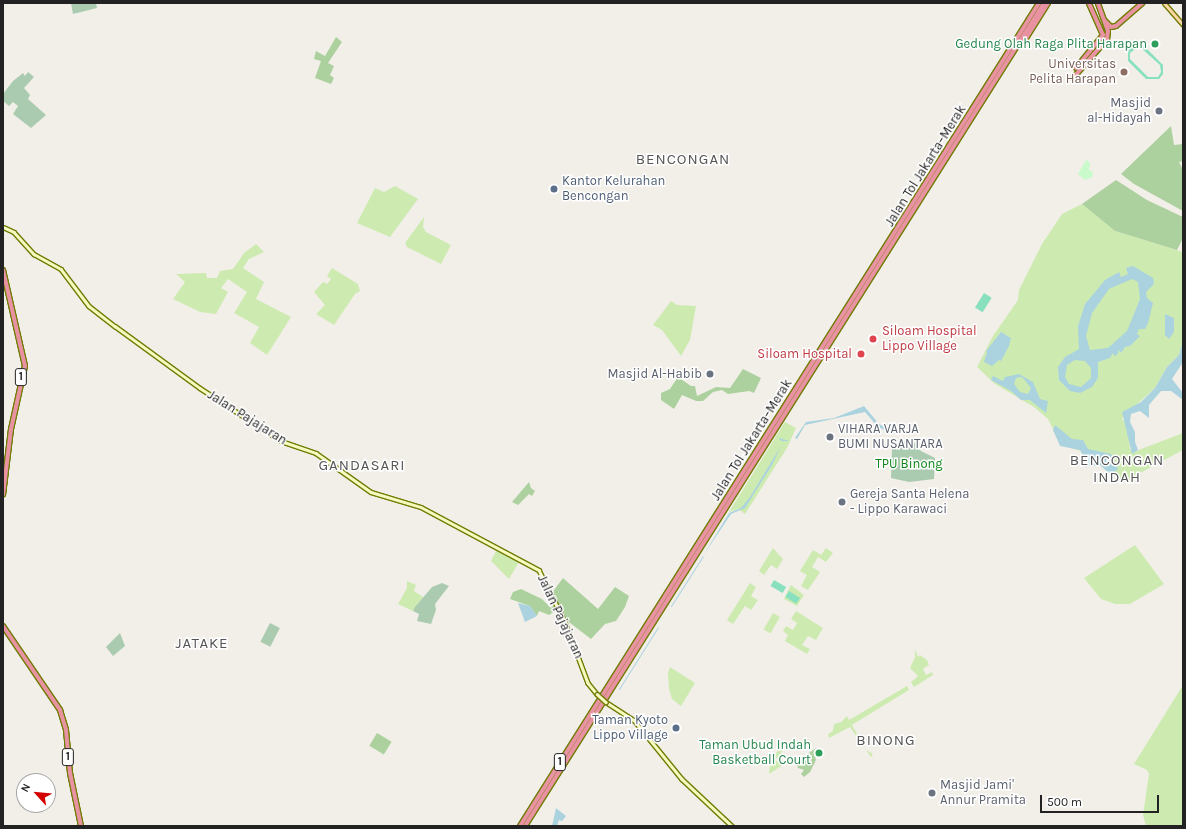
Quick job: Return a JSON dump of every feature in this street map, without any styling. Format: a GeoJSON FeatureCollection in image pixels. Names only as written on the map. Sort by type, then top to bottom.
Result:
{"type":"FeatureCollection","features":[{"type":"Feature","properties":{"kind":"highway","name":"Jalan Tol Jakarta–Merak"},"geometry":{"type":"LineString","coordinates":[[520,826],[1039,3]]}},
{"type":"Feature","properties":{"kind":"highway","name":"Jalan Tol Jakarta–Merak"},"geometry":{"type":"LineString","coordinates":[[525,826],[1044,3]]}},
{"type":"Feature","properties":{"kind":"highway"},"geometry":{"type":"LineString","coordinates":[[997,79],[1048,3]]}},
{"type":"Feature","properties":{"kind":"highway"},"geometry":{"type":"LineString","coordinates":[[1076,68],[1102,35],[1089,3]]}},
{"type":"Feature","properties":{"kind":"highway"},"geometry":{"type":"LineString","coordinates":[[1073,78],[1107,39],[1109,34],[1099,3]]}},
{"type":"Feature","properties":{"kind":"highway"},"geometry":{"type":"LineString","coordinates":[[1104,21],[1111,26],[1116,26],[1142,3]]}},
{"type":"Feature","properties":{"kind":"highway","name":"1"},"geometry":{"type":"LineString","coordinates":[[3,270],[7,295]]}},
{"type":"Feature","properties":{"kind":"highway","name":"1"},"geometry":{"type":"LineString","coordinates":[[3,282],[21,347],[22,373],[11,420],[3,495]]}},
{"type":"Feature","properties":{"kind":"highway","name":"1"},"geometry":{"type":"LineString","coordinates":[[3,622],[48,691],[64,724],[70,773],[81,826]]}},
{"type":"Feature","properties":{"kind":"highway","name":"1"},"geometry":{"type":"LineString","coordinates":[[3,626],[48,691]]}},
{"type":"Feature","properties":{"kind":"main road"},"geometry":{"type":"LineString","coordinates":[[1167,4],[1183,25]]}},
{"type":"Feature","properties":{"kind":"main road","name":"Jalan Pajajaran"},"geometry":{"type":"LineString","coordinates":[[3,227],[19,236],[34,254],[61,269],[89,306],[200,388],[281,441],[312,451],[371,492],[421,507],[539,570],[565,622],[588,683],[606,702],[634,720],[677,772],[732,826]]}},
{"type":"Feature","properties":{"kind":"green space"},"geometry":{"type":"Polygon","coordinates":[[[71,3],[96,3],[97,8],[73,14],[71,3]]]}},
{"type":"Feature","properties":{"kind":"green space"},"geometry":{"type":"Polygon","coordinates":[[[336,37],[342,42],[328,63],[334,66],[330,75],[334,78],[331,84],[315,78],[321,61],[314,59],[316,51],[325,56],[336,37]]]}},
{"type":"Feature","properties":{"kind":"green space"},"geometry":{"type":"Polygon","coordinates":[[[1133,45],[1143,45],[1163,65],[1163,74],[1159,79],[1146,79],[1128,61],[1128,51],[1133,45]],[[1139,46],[1130,53],[1130,59],[1148,77],[1158,77],[1161,72],[1160,65],[1139,46]]]}},
{"type":"Feature","properties":{"kind":"green space"},"geometry":{"type":"Polygon","coordinates":[[[28,72],[34,77],[24,88],[30,95],[28,99],[46,115],[31,128],[13,114],[18,106],[13,102],[9,106],[3,101],[3,94],[13,81],[23,73],[25,76],[28,72]]]}},
{"type":"Feature","properties":{"kind":"green space"},"geometry":{"type":"Polygon","coordinates":[[[1171,126],[1174,145],[1183,144],[1183,161],[1179,162],[1183,170],[1183,211],[1134,184],[1121,174],[1171,126]]]}},
{"type":"Feature","properties":{"kind":"green space"},"geometry":{"type":"Polygon","coordinates":[[[1086,160],[1090,163],[1089,170],[1093,172],[1092,177],[1085,180],[1078,174],[1086,160]]]}},
{"type":"Feature","properties":{"kind":"green space"},"geometry":{"type":"Polygon","coordinates":[[[1116,180],[1147,200],[1183,217],[1183,238],[1177,250],[1115,231],[1082,204],[1116,180]]]}},
{"type":"Feature","properties":{"kind":"green space"},"geometry":{"type":"Polygon","coordinates":[[[395,186],[418,199],[390,237],[357,223],[375,188],[384,192],[395,186]]]}},
{"type":"Feature","properties":{"kind":"green space"},"geometry":{"type":"Polygon","coordinates":[[[1082,204],[1115,231],[1183,252],[1183,341],[1179,355],[1167,367],[1155,388],[1122,418],[1128,428],[1130,449],[1136,451],[1183,433],[1183,450],[1127,480],[1119,480],[1104,466],[1086,460],[1081,451],[1061,445],[1048,419],[1034,407],[995,384],[977,367],[993,336],[1018,300],[1019,290],[1042,244],[1062,214],[1082,204]]]}},
{"type":"Feature","properties":{"kind":"green space"},"geometry":{"type":"Polygon","coordinates":[[[424,217],[423,227],[426,232],[451,245],[441,264],[407,247],[405,243],[424,217]]]}},
{"type":"Feature","properties":{"kind":"green space"},"geometry":{"type":"Polygon","coordinates":[[[256,244],[264,252],[249,259],[243,268],[264,282],[256,299],[291,317],[267,355],[250,343],[259,327],[234,313],[247,292],[228,279],[221,288],[228,292],[216,314],[200,312],[173,299],[185,282],[176,274],[206,273],[207,278],[217,278],[220,271],[233,269],[244,253],[256,244]]]}},
{"type":"Feature","properties":{"kind":"green space"},"geometry":{"type":"Polygon","coordinates":[[[332,268],[358,284],[360,291],[355,294],[334,325],[316,314],[325,305],[314,292],[323,282],[327,284],[331,279],[327,276],[332,268]]]}},
{"type":"Feature","properties":{"kind":"green space"},"geometry":{"type":"Polygon","coordinates":[[[984,293],[992,298],[983,312],[975,307],[984,293]]]}},
{"type":"Feature","properties":{"kind":"green space"},"geometry":{"type":"Polygon","coordinates":[[[671,301],[677,305],[696,306],[690,340],[681,356],[662,330],[653,325],[671,301]]]}},
{"type":"Feature","properties":{"kind":"green space"},"geometry":{"type":"Polygon","coordinates":[[[743,369],[761,378],[754,393],[749,391],[728,394],[722,390],[713,392],[703,401],[696,401],[682,395],[674,409],[661,400],[661,393],[670,389],[678,377],[691,386],[695,386],[697,396],[716,387],[730,388],[743,369]]]}},
{"type":"Feature","properties":{"kind":"green space"},"geometry":{"type":"Polygon","coordinates":[[[785,422],[796,428],[787,448],[745,514],[738,509],[729,512],[785,422]]]}},
{"type":"Feature","properties":{"kind":"green space","name":"TPU Binong"},"geometry":{"type":"Polygon","coordinates":[[[894,442],[914,442],[921,451],[935,458],[934,479],[909,482],[891,478],[892,448],[894,442]]]}},
{"type":"Feature","properties":{"kind":"green space"},"geometry":{"type":"Polygon","coordinates":[[[529,482],[531,488],[535,491],[532,496],[529,494],[518,505],[512,502],[529,482]]]}},
{"type":"Feature","properties":{"kind":"green space"},"geometry":{"type":"Polygon","coordinates":[[[1135,545],[1164,584],[1130,604],[1115,604],[1101,599],[1084,578],[1135,545]]]}},
{"type":"Feature","properties":{"kind":"green space"},"geometry":{"type":"Polygon","coordinates":[[[773,548],[783,559],[777,569],[771,565],[764,575],[759,571],[773,548]]]}},
{"type":"Feature","properties":{"kind":"green space"},"geometry":{"type":"Polygon","coordinates":[[[826,548],[833,553],[826,562],[818,557],[812,567],[820,572],[808,590],[801,586],[807,575],[800,571],[813,550],[821,555],[826,548]]]}},
{"type":"Feature","properties":{"kind":"green space"},"geometry":{"type":"Polygon","coordinates":[[[497,549],[520,560],[509,579],[491,561],[497,549]]]}},
{"type":"Feature","properties":{"kind":"green space"},"geometry":{"type":"Polygon","coordinates":[[[563,578],[598,609],[615,587],[629,596],[625,607],[616,621],[605,624],[591,639],[565,619],[559,609],[549,615],[539,611],[537,616],[530,606],[510,599],[513,592],[521,589],[542,599],[551,608],[556,603],[551,594],[563,578]]]}},
{"type":"Feature","properties":{"kind":"green space"},"geometry":{"type":"Polygon","coordinates":[[[774,580],[786,587],[783,593],[770,586],[774,580]]]}},
{"type":"Feature","properties":{"kind":"green space"},"geometry":{"type":"Polygon","coordinates":[[[407,581],[416,585],[414,591],[423,597],[413,611],[398,604],[407,588],[407,581]]]}},
{"type":"Feature","properties":{"kind":"green space"},"geometry":{"type":"Polygon","coordinates":[[[442,583],[449,586],[435,604],[436,610],[431,624],[417,621],[419,614],[413,611],[415,607],[432,587],[442,583]]]}},
{"type":"Feature","properties":{"kind":"green space"},"geometry":{"type":"Polygon","coordinates":[[[750,583],[756,587],[751,596],[758,600],[751,610],[745,606],[733,624],[727,620],[750,583]]]}},
{"type":"Feature","properties":{"kind":"green space"},"geometry":{"type":"Polygon","coordinates":[[[791,585],[804,595],[797,606],[784,599],[791,585]]]}},
{"type":"Feature","properties":{"kind":"green space"},"geometry":{"type":"Polygon","coordinates":[[[789,591],[800,598],[796,604],[785,597],[789,591]]]}},
{"type":"Feature","properties":{"kind":"green space"},"geometry":{"type":"Polygon","coordinates":[[[796,611],[823,628],[816,640],[808,636],[802,645],[810,649],[807,654],[785,641],[788,635],[783,631],[786,626],[793,630],[797,623],[791,619],[796,611]]]}},
{"type":"Feature","properties":{"kind":"green space"},"geometry":{"type":"Polygon","coordinates":[[[773,613],[780,617],[770,633],[764,629],[773,613]]]}},
{"type":"Feature","properties":{"kind":"green space"},"geometry":{"type":"Polygon","coordinates":[[[270,623],[280,628],[270,647],[260,642],[270,623]]]}},
{"type":"Feature","properties":{"kind":"green space"},"geometry":{"type":"Polygon","coordinates":[[[120,633],[125,646],[113,656],[106,647],[120,633]]]}},
{"type":"Feature","properties":{"kind":"green space"},"geometry":{"type":"Polygon","coordinates":[[[915,649],[918,657],[920,655],[927,660],[929,665],[923,669],[926,675],[932,672],[933,675],[914,687],[911,682],[918,676],[910,668],[915,657],[915,649]]]}},
{"type":"Feature","properties":{"kind":"green space"},"geometry":{"type":"Polygon","coordinates":[[[670,667],[695,683],[681,706],[672,699],[669,689],[668,673],[670,667]]]}},
{"type":"Feature","properties":{"kind":"green space"},"geometry":{"type":"Polygon","coordinates":[[[1183,685],[1183,826],[1146,826],[1143,815],[1149,774],[1147,770],[1134,764],[1183,685]]]}},
{"type":"Feature","properties":{"kind":"green space"},"geometry":{"type":"Polygon","coordinates":[[[907,686],[909,690],[850,726],[852,725],[866,749],[850,727],[829,738],[828,734],[833,731],[834,724],[841,722],[847,716],[849,720],[907,686]]]}},
{"type":"Feature","properties":{"kind":"green space"},"geometry":{"type":"Polygon","coordinates":[[[377,733],[392,742],[384,755],[369,746],[377,733]]]}},
{"type":"Feature","properties":{"kind":"green space"},"geometry":{"type":"Polygon","coordinates":[[[780,747],[784,749],[775,760],[783,765],[769,774],[770,763],[780,747]]]}},
{"type":"Feature","properties":{"kind":"green space"},"geometry":{"type":"Polygon","coordinates":[[[816,748],[818,749],[814,752],[816,760],[810,772],[804,777],[801,774],[804,770],[798,768],[797,765],[806,760],[811,762],[811,754],[809,757],[803,757],[816,748]]]}},
{"type":"Feature","properties":{"kind":"green space"},"geometry":{"type":"Polygon","coordinates":[[[866,750],[873,754],[871,757],[866,750]]]}},
{"type":"Feature","properties":{"kind":"water"},"geometry":{"type":"Polygon","coordinates":[[[1133,266],[1153,278],[1154,284],[1146,292],[1147,298],[1153,303],[1148,323],[1145,329],[1139,329],[1137,334],[1140,336],[1130,346],[1125,347],[1121,353],[1119,350],[1117,355],[1114,356],[1113,353],[1110,358],[1098,362],[1098,378],[1092,387],[1080,393],[1070,391],[1059,380],[1058,367],[1065,357],[1079,349],[1078,326],[1085,304],[1105,280],[1119,272],[1121,277],[1128,274],[1126,268],[1133,266]],[[1132,279],[1109,289],[1092,313],[1086,336],[1090,350],[1108,348],[1127,331],[1140,299],[1138,282],[1132,279]],[[1075,360],[1067,365],[1065,377],[1069,384],[1081,387],[1091,378],[1091,368],[1085,361],[1075,360]]]}},
{"type":"Feature","properties":{"kind":"water"},"geometry":{"type":"Polygon","coordinates":[[[1165,314],[1174,318],[1174,332],[1169,339],[1165,335],[1165,314]]]}},
{"type":"Feature","properties":{"kind":"water"},"geometry":{"type":"Polygon","coordinates":[[[1001,332],[1011,338],[1009,346],[1001,361],[999,360],[992,366],[984,362],[986,351],[1001,332]]]}},
{"type":"Feature","properties":{"kind":"water"},"geometry":{"type":"Polygon","coordinates":[[[1183,341],[1183,362],[1172,379],[1183,393],[1183,400],[1171,391],[1161,391],[1149,405],[1149,418],[1140,411],[1131,414],[1130,422],[1135,432],[1135,442],[1138,450],[1132,454],[1122,412],[1141,402],[1155,388],[1167,367],[1179,355],[1183,341]]]}},
{"type":"Feature","properties":{"kind":"water"},"geometry":{"type":"Polygon","coordinates":[[[1019,374],[1033,382],[1040,399],[1048,401],[1046,413],[1030,400],[1021,400],[1011,391],[991,380],[993,376],[1003,381],[1005,377],[1019,374]],[[1022,377],[1016,378],[1014,384],[1020,392],[1028,394],[1031,388],[1022,377]]]}},
{"type":"Feature","properties":{"kind":"water"},"geometry":{"type":"Polygon","coordinates":[[[864,406],[879,424],[892,431],[893,435],[877,426],[865,412],[805,425],[797,439],[795,438],[806,422],[834,418],[864,406]]]}},
{"type":"Feature","properties":{"kind":"water"},"geometry":{"type":"Polygon","coordinates":[[[1055,425],[1072,439],[1083,440],[1088,449],[1111,454],[1118,469],[1111,475],[1100,465],[1085,467],[1085,459],[1080,450],[1060,446],[1053,430],[1055,425]]]}},
{"type":"Feature","properties":{"kind":"water"},"geometry":{"type":"Polygon","coordinates":[[[778,438],[790,441],[782,441],[778,438]]]}},
{"type":"Feature","properties":{"kind":"water"},"geometry":{"type":"Polygon","coordinates":[[[781,446],[772,465],[745,508],[731,514],[703,556],[729,513],[741,508],[750,497],[781,446]]]}},
{"type":"Feature","properties":{"kind":"water"},"geometry":{"type":"Polygon","coordinates":[[[518,603],[530,606],[537,616],[525,622],[518,603]]]}},
{"type":"Feature","properties":{"kind":"water"},"geometry":{"type":"Polygon","coordinates":[[[556,808],[566,816],[562,821],[559,820],[557,826],[552,826],[556,808]]]}},
{"type":"Feature","properties":{"kind":"waterway"},"geometry":{"type":"LineString","coordinates":[[671,606],[703,556]]}},
{"type":"Feature","properties":{"kind":"waterway"},"geometry":{"type":"LineString","coordinates":[[619,689],[658,627]]}},
{"type":"Feature","properties":{"kind":"place","name":"Gedung Olah Raga Plita Harapan"},"geometry":{"type":"Point","coordinates":[1155,44]}},
{"type":"Feature","properties":{"kind":"place","name":"Universitas Pelita Harapan"},"geometry":{"type":"Point","coordinates":[1124,72]}},
{"type":"Feature","properties":{"kind":"place","name":"Masjid al-Hidayah"},"geometry":{"type":"Point","coordinates":[1159,111]}},
{"type":"Feature","properties":{"kind":"place","name":"Kantor Kelurahan Bencongan"},"geometry":{"type":"Point","coordinates":[554,189]}},
{"type":"Feature","properties":{"kind":"place","name":"Siloam Hospital Lippo Village"},"geometry":{"type":"Point","coordinates":[873,339]}},
{"type":"Feature","properties":{"kind":"place","name":"Siloam Hospital"},"geometry":{"type":"Point","coordinates":[861,354]}},
{"type":"Feature","properties":{"kind":"place","name":"Masjid Al-Habib"},"geometry":{"type":"Point","coordinates":[710,374]}},
{"type":"Feature","properties":{"kind":"place","name":"VIHARA VARJA BUMI NUSANTARA"},"geometry":{"type":"Point","coordinates":[830,437]}},
{"type":"Feature","properties":{"kind":"place","name":"Gereja Santa Helena - Lippo Karawaci"},"geometry":{"type":"Point","coordinates":[842,502]}},
{"type":"Feature","properties":{"kind":"place","name":"Taman Kyoto Lippo Village"},"geometry":{"type":"Point","coordinates":[676,728]}},
{"type":"Feature","properties":{"kind":"place","name":"Taman Ubud Indah Basketball Court"},"geometry":{"type":"Point","coordinates":[819,753]}},
{"type":"Feature","properties":{"kind":"place","name":"Masjid Jami' Annur Pramita"},"geometry":{"type":"Point","coordinates":[932,793]}},
{"type":"Feature","properties":{"kind":"district","name":"BENCONGAN"},"geometry":{"type":"Point","coordinates":[683,160]}},
{"type":"Feature","properties":{"kind":"district","name":"GANDASARI"},"geometry":{"type":"Point","coordinates":[362,466]}},
{"type":"Feature","properties":{"kind":"district","name":"BENCONGAN INDAH"},"geometry":{"type":"Point","coordinates":[1117,468]}},
{"type":"Feature","properties":{"kind":"district","name":"JATAKE"},"geometry":{"type":"Point","coordinates":[202,644]}},
{"type":"Feature","properties":{"kind":"district","name":"BINONG"},"geometry":{"type":"Point","coordinates":[886,741]}}]}
